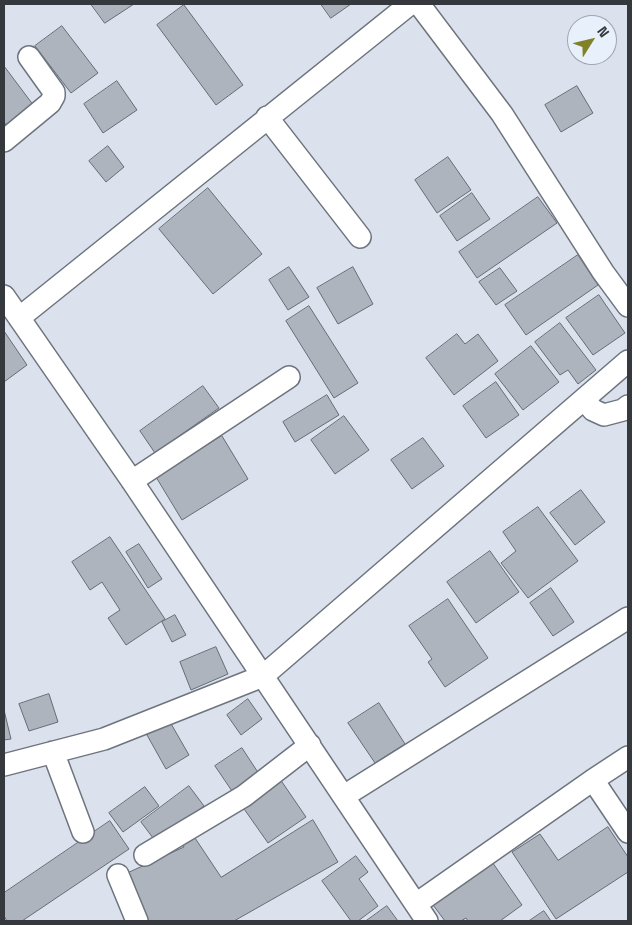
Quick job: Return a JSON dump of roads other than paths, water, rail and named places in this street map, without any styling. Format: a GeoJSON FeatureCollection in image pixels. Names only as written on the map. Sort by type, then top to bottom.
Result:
{"type":"FeatureCollection","features":[{"type":"Feature","properties":{"kind":"street"},"geometry":{"type":"LineString","coordinates":[[19,318],[410,4]]}},
{"type":"Feature","properties":{"kind":"street"},"geometry":{"type":"LineString","coordinates":[[419,4],[502,114],[603,272],[628,306]]}},
{"type":"Feature","properties":{"kind":"street"},"geometry":{"type":"LineString","coordinates":[[4,140],[50,103],[54,96],[54,92],[29,57]]}},
{"type":"Feature","properties":{"kind":"street"},"geometry":{"type":"LineString","coordinates":[[267,117],[360,237]]}},
{"type":"Feature","properties":{"kind":"street"},"geometry":{"type":"LineString","coordinates":[[4,296],[132,481],[421,913],[593,780],[628,757]]}},
{"type":"Feature","properties":{"kind":"street"},"geometry":{"type":"LineString","coordinates":[[4,765],[104,739],[263,676],[628,361]]}},
{"type":"Feature","properties":{"kind":"street"},"geometry":{"type":"LineString","coordinates":[[132,481],[289,377]]}},
{"type":"Feature","properties":{"kind":"street"},"geometry":{"type":"LineString","coordinates":[[584,400],[593,410],[604,415],[623,410],[628,406]]}},
{"type":"Feature","properties":{"kind":"street"},"geometry":{"type":"LineString","coordinates":[[344,796],[628,618]]}},
{"type":"Feature","properties":{"kind":"street"},"geometry":{"type":"LineString","coordinates":[[145,855],[244,796],[310,745]]}},
{"type":"Feature","properties":{"kind":"street"},"geometry":{"type":"LineString","coordinates":[[53,752],[83,832]]}},
{"type":"Feature","properties":{"kind":"street"},"geometry":{"type":"LineString","coordinates":[[593,780],[628,832]]}},
{"type":"Feature","properties":{"kind":"street"},"geometry":{"type":"LineString","coordinates":[[118,876],[137,921]]}}]}
